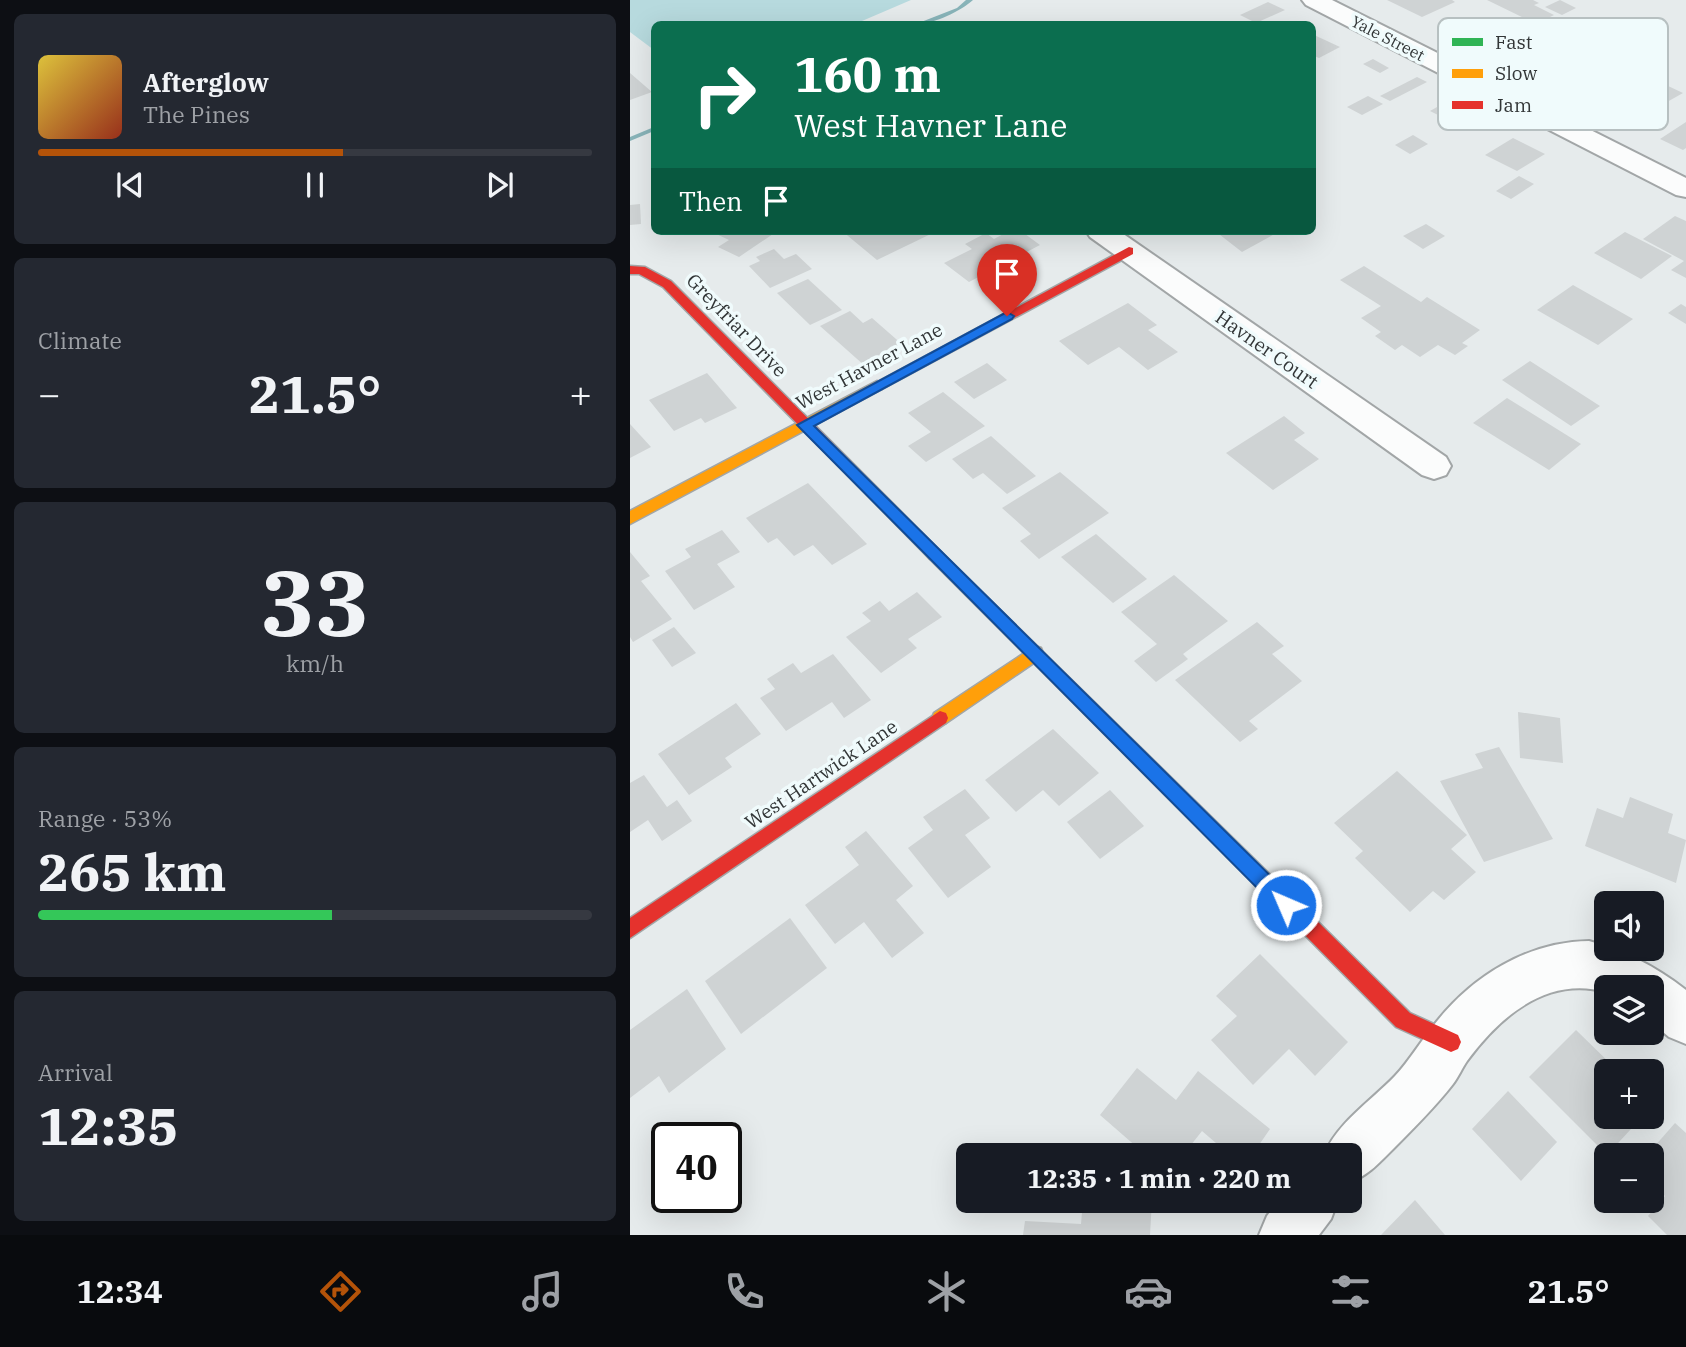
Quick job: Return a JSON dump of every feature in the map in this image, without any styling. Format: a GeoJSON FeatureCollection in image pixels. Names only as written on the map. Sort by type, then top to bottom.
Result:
{"type":"FeatureCollection","features":[{"type":"Feature","properties":{"kind":"street","name":"Yale Street"},"geometry":{"type":"LineString","coordinates":[[1314,0],[1438,63]]}},
{"type":"Feature","properties":{"kind":"street","name":"Yale Street"},"geometry":{"type":"LineString","coordinates":[[1570,130],[1686,189]]}},
{"type":"Feature","properties":{"kind":"street","name":"Havner Court"},"geometry":{"type":"LineString","coordinates":[[1106,235],[1434,466]]}},
{"type":"Feature","properties":{"kind":"street","name":"West Havner Lane"},"geometry":{"type":"LineString","coordinates":[[630,518],[1129,251]]}},
{"type":"Feature","properties":{"kind":"street","name":"Greyfriar Drive"},"geometry":{"type":"LineString","coordinates":[[630,270],[640,270],[667,284],[804,425],[1403,1020],[1451,1042]]}},
{"type":"Feature","properties":{"kind":"street","name":"West Hartwick Lane"},"geometry":{"type":"LineString","coordinates":[[630,929],[1035,653]]}},
{"type":"Feature","properties":{"kind":"street"},"geometry":{"type":"LineString","coordinates":[[1362,1144],[1435,1068],[1451,1042],[1504,989],[1545,967],[1587,964],[1608,968],[1621,975]]}},
{"type":"Feature","properties":{"kind":"street"},"geometry":{"type":"LineString","coordinates":[[1664,1003],[1686,1020]]}},
{"type":"Feature","properties":{"kind":"street"},"geometry":{"type":"LineString","coordinates":[[1286,1235],[1302,1213]]}},
{"type":"Feature","properties":{"kind":"shaded area"},"geometry":{"type":"Polygon","coordinates":[[[630,0],[911,0],[862,21],[651,21],[651,48],[630,32],[630,0]]]}},
{"type":"Feature","properties":{"kind":"building"},"geometry":{"type":"Polygon","coordinates":[[[1387,0],[1452,0],[1455,2],[1422,17],[1387,0]]]}},
{"type":"Feature","properties":{"kind":"building"},"geometry":{"type":"Polygon","coordinates":[[[1487,0],[1533,0],[1539,3],[1534,5],[1554,15],[1548,18],[1524,18],[1487,0]]]}},
{"type":"Feature","properties":{"kind":"building"},"geometry":{"type":"Polygon","coordinates":[[[1560,0],[1576,8],[1562,15],[1545,7],[1560,0]]]}},
{"type":"Feature","properties":{"kind":"building"},"geometry":{"type":"Polygon","coordinates":[[[1268,2],[1285,10],[1260,21],[1252,21],[1240,15],[1268,2]]]}},
{"type":"Feature","properties":{"kind":"building"},"geometry":{"type":"Polygon","coordinates":[[[1316,36],[1340,47],[1319,58],[1316,57],[1316,36]]]}},
{"type":"Feature","properties":{"kind":"building"},"geometry":{"type":"Polygon","coordinates":[[[1373,59],[1389,68],[1380,73],[1363,64],[1373,59]]]}},
{"type":"Feature","properties":{"kind":"building"},"geometry":{"type":"Polygon","coordinates":[[[630,73],[651,92],[630,100],[630,73]]]}},
{"type":"Feature","properties":{"kind":"building"},"geometry":{"type":"Polygon","coordinates":[[[1417,77],[1427,82],[1390,101],[1380,96],[1417,77]]]}},
{"type":"Feature","properties":{"kind":"building"},"geometry":{"type":"Polygon","coordinates":[[[1668,86],[1683,93],[1668,101],[1668,86]]]}},
{"type":"Feature","properties":{"kind":"building"},"geometry":{"type":"Polygon","coordinates":[[[1368,96],[1383,104],[1362,115],[1347,107],[1368,96]]]}},
{"type":"Feature","properties":{"kind":"building"},"geometry":{"type":"Polygon","coordinates":[[[1438,106],[1438,115],[1430,111],[1438,106]]]}},
{"type":"Feature","properties":{"kind":"building"},"geometry":{"type":"Polygon","coordinates":[[[1686,122],[1686,148],[1683,150],[1660,139],[1686,122]]]}},
{"type":"Feature","properties":{"kind":"building"},"geometry":{"type":"Polygon","coordinates":[[[1413,135],[1428,144],[1410,154],[1395,145],[1413,135]]]}},
{"type":"Feature","properties":{"kind":"building"},"geometry":{"type":"Polygon","coordinates":[[[1513,138],[1545,154],[1517,171],[1485,155],[1513,138]]]}},
{"type":"Feature","properties":{"kind":"building"},"geometry":{"type":"Polygon","coordinates":[[[1519,176],[1534,184],[1511,199],[1496,191],[1519,176]]]}},
{"type":"Feature","properties":{"kind":"building"},"geometry":{"type":"Polygon","coordinates":[[[640,204],[641,224],[630,225],[630,205],[640,204]]]}},
{"type":"Feature","properties":{"kind":"building"},"geometry":{"type":"Polygon","coordinates":[[[1675,216],[1686,221],[1686,278],[1671,270],[1684,261],[1643,239],[1675,216]]]}},
{"type":"Feature","properties":{"kind":"building"},"geometry":{"type":"Polygon","coordinates":[[[1426,224],[1445,236],[1423,249],[1403,236],[1426,224]]]}},
{"type":"Feature","properties":{"kind":"building"},"geometry":{"type":"Polygon","coordinates":[[[1625,232],[1672,256],[1641,279],[1594,253],[1625,232]]]}},
{"type":"Feature","properties":{"kind":"building"},"geometry":{"type":"Polygon","coordinates":[[[718,235],[772,235],[739,257],[718,247],[729,240],[718,235]]]}},
{"type":"Feature","properties":{"kind":"building"},"geometry":{"type":"Polygon","coordinates":[[[847,235],[929,235],[877,260],[847,235]]]}},
{"type":"Feature","properties":{"kind":"building"},"geometry":{"type":"Polygon","coordinates":[[[982,235],[994,239],[1002,235],[1026,235],[1040,245],[969,282],[944,263],[972,249],[965,244],[982,235]]]}},
{"type":"Feature","properties":{"kind":"building"},"geometry":{"type":"Polygon","coordinates":[[[1220,235],[1273,235],[1242,252],[1220,235]]]}},
{"type":"Feature","properties":{"kind":"building"},"geometry":{"type":"Polygon","coordinates":[[[774,249],[784,259],[796,254],[812,269],[770,288],[749,266],[760,261],[756,257],[774,249]]]}},
{"type":"Feature","properties":{"kind":"building"},"geometry":{"type":"Polygon","coordinates":[[[1364,266],[1421,302],[1427,297],[1480,330],[1462,343],[1468,346],[1455,355],[1438,345],[1420,357],[1402,345],[1395,350],[1375,336],[1381,332],[1361,318],[1381,306],[1340,280],[1364,266]]]}},
{"type":"Feature","properties":{"kind":"building"},"geometry":{"type":"Polygon","coordinates":[[[808,279],[842,310],[810,325],[777,293],[808,279]]]}},
{"type":"Feature","properties":{"kind":"building"},"geometry":{"type":"Polygon","coordinates":[[[1573,285],[1633,319],[1598,345],[1537,310],[1573,285]]]}},
{"type":"Feature","properties":{"kind":"building"},"geometry":{"type":"Polygon","coordinates":[[[1128,303],[1157,325],[1148,330],[1178,352],[1148,370],[1119,347],[1088,365],[1059,341],[1128,303]]]}},
{"type":"Feature","properties":{"kind":"building"},"geometry":{"type":"Polygon","coordinates":[[[1681,304],[1686,307],[1686,324],[1668,313],[1681,304]]]}},
{"type":"Feature","properties":{"kind":"building"},"geometry":{"type":"Polygon","coordinates":[[[850,311],[863,323],[872,318],[904,346],[865,366],[820,326],[850,311]]]}},
{"type":"Feature","properties":{"kind":"building"},"geometry":{"type":"Polygon","coordinates":[[[1530,361],[1600,406],[1571,426],[1502,380],[1530,361]]]}},
{"type":"Feature","properties":{"kind":"building"},"geometry":{"type":"Polygon","coordinates":[[[987,363],[1007,380],[974,399],[954,382],[987,363]]]}},
{"type":"Feature","properties":{"kind":"building"},"geometry":{"type":"Polygon","coordinates":[[[707,373],[737,408],[705,423],[701,418],[674,431],[649,400],[707,373]]]}},
{"type":"Feature","properties":{"kind":"building"},"geometry":{"type":"Polygon","coordinates":[[[943,392],[985,426],[926,462],[908,446],[931,432],[908,413],[943,392]]]}},
{"type":"Feature","properties":{"kind":"building"},"geometry":{"type":"Polygon","coordinates":[[[1507,398],[1581,444],[1549,470],[1473,423],[1507,398]]]}},
{"type":"Feature","properties":{"kind":"building"},"geometry":{"type":"Polygon","coordinates":[[[1284,416],[1305,433],[1294,440],[1319,459],[1273,490],[1226,453],[1284,416]]]}},
{"type":"Feature","properties":{"kind":"building"},"geometry":{"type":"Polygon","coordinates":[[[630,424],[651,447],[630,458],[630,424]]]}},
{"type":"Feature","properties":{"kind":"building"},"geometry":{"type":"Polygon","coordinates":[[[991,436],[1036,476],[1007,494],[983,473],[973,479],[952,459],[991,436]]]}},
{"type":"Feature","properties":{"kind":"building"},"geometry":{"type":"Polygon","coordinates":[[[1060,472],[1109,513],[1039,559],[1020,541],[1031,534],[1002,508],[1060,472]]]}},
{"type":"Feature","properties":{"kind":"building"},"geometry":{"type":"Polygon","coordinates":[[[808,483],[867,544],[832,565],[813,545],[794,556],[777,538],[768,543],[746,518],[808,483]]]}},
{"type":"Feature","properties":{"kind":"building"},"geometry":{"type":"Polygon","coordinates":[[[722,530],[740,552],[717,564],[735,587],[694,610],[665,571],[691,557],[685,549],[722,530]]]}},
{"type":"Feature","properties":{"kind":"building"},"geometry":{"type":"Polygon","coordinates":[[[1096,534],[1147,579],[1113,603],[1061,557],[1096,534]]]}},
{"type":"Feature","properties":{"kind":"building"},"geometry":{"type":"Polygon","coordinates":[[[630,552],[650,576],[641,581],[672,619],[633,642],[630,637],[630,552]]]}},
{"type":"Feature","properties":{"kind":"building"},"geometry":{"type":"Polygon","coordinates":[[[1174,575],[1228,621],[1183,654],[1188,659],[1156,682],[1134,661],[1157,644],[1121,612],[1174,575]]]}},
{"type":"Feature","properties":{"kind":"building"},"geometry":{"type":"Polygon","coordinates":[[[917,592],[942,617],[908,639],[917,648],[881,673],[846,637],[871,621],[862,613],[880,601],[889,611],[917,592]]]}},
{"type":"Feature","properties":{"kind":"building"},"geometry":{"type":"Polygon","coordinates":[[[1257,622],[1284,646],[1272,654],[1302,681],[1249,721],[1258,729],[1240,742],[1175,680],[1257,622]]]}},
{"type":"Feature","properties":{"kind":"building"},"geometry":{"type":"Polygon","coordinates":[[[674,627],[696,653],[672,667],[652,640],[674,627]]]}},
{"type":"Feature","properties":{"kind":"building"},"geometry":{"type":"Polygon","coordinates":[[[833,654],[871,700],[844,718],[832,702],[786,731],[760,698],[775,689],[767,679],[793,663],[801,673],[833,654]]]}},
{"type":"Feature","properties":{"kind":"building"},"geometry":{"type":"Polygon","coordinates":[[[736,703],[761,734],[725,758],[732,767],[689,795],[658,754],[736,703]]]}},
{"type":"Feature","properties":{"kind":"building"},"geometry":{"type":"Polygon","coordinates":[[[1518,712],[1560,718],[1563,763],[1520,758],[1518,712]]]}},
{"type":"Feature","properties":{"kind":"building"},"geometry":{"type":"Polygon","coordinates":[[[1053,729],[1099,773],[1059,806],[1043,790],[1016,812],[985,780],[1053,729]]]}},
{"type":"Feature","properties":{"kind":"building"},"geometry":{"type":"Polygon","coordinates":[[[1499,747],[1553,839],[1484,862],[1440,781],[1483,768],[1475,754],[1499,747]]]}},
{"type":"Feature","properties":{"kind":"building"},"geometry":{"type":"Polygon","coordinates":[[[1397,771],[1467,835],[1451,849],[1476,872],[1444,900],[1433,891],[1410,912],[1355,858],[1363,851],[1334,823],[1397,771]]]}},
{"type":"Feature","properties":{"kind":"building"},"geometry":{"type":"Polygon","coordinates":[[[644,775],[667,807],[677,800],[692,821],[662,841],[648,820],[630,832],[630,783],[644,775]]]}},
{"type":"Feature","properties":{"kind":"building"},"geometry":{"type":"Polygon","coordinates":[[[965,789],[990,818],[965,835],[991,867],[948,898],[908,848],[933,830],[923,817],[965,789]]]}},
{"type":"Feature","properties":{"kind":"building"},"geometry":{"type":"Polygon","coordinates":[[[1110,790],[1144,826],[1100,859],[1067,822],[1110,790]]]}},
{"type":"Feature","properties":{"kind":"building"},"geometry":{"type":"Polygon","coordinates":[[[1630,797],[1673,814],[1668,833],[1686,840],[1676,883],[1585,846],[1597,808],[1623,818],[1630,797]]]}},
{"type":"Feature","properties":{"kind":"building"},"geometry":{"type":"Polygon","coordinates":[[[866,831],[913,886],[896,900],[924,933],[892,958],[864,922],[835,944],[805,905],[859,865],[845,847],[866,831]]]}},
{"type":"Feature","properties":{"kind":"building"},"geometry":{"type":"Polygon","coordinates":[[[790,918],[827,968],[741,1034],[705,981],[790,918]]]}},
{"type":"Feature","properties":{"kind":"building"},"geometry":{"type":"Polygon","coordinates":[[[1260,954],[1348,1042],[1315,1076],[1289,1049],[1253,1085],[1211,1040],[1237,1016],[1216,996],[1260,954]]]}},
{"type":"Feature","properties":{"kind":"building"},"geometry":{"type":"Polygon","coordinates":[[[687,989],[726,1049],[669,1093],[659,1076],[630,1098],[630,1030],[687,989]]]}},
{"type":"Feature","properties":{"kind":"building"},"geometry":{"type":"Polygon","coordinates":[[[1576,1030],[1606,1059],[1594,1059],[1594,1129],[1631,1129],[1618,1143],[1595,1143],[1529,1077],[1576,1030]]]}},
{"type":"Feature","properties":{"kind":"building"},"geometry":{"type":"Polygon","coordinates":[[[1137,1068],[1176,1100],[1198,1071],[1270,1129],[1260,1143],[1216,1143],[1202,1131],[1192,1143],[1132,1143],[1100,1115],[1137,1068]]]}},
{"type":"Feature","properties":{"kind":"building"},"geometry":{"type":"Polygon","coordinates":[[[1508,1091],[1557,1142],[1521,1181],[1472,1129],[1508,1091]]]}},
{"type":"Feature","properties":{"kind":"building"},"geometry":{"type":"Polygon","coordinates":[[[1675,1123],[1686,1133],[1686,1235],[1667,1235],[1648,1216],[1651,1213],[1664,1213],[1664,1143],[1658,1143],[1675,1123]]]}},
{"type":"Feature","properties":{"kind":"building"},"geometry":{"type":"Polygon","coordinates":[[[1415,1200],[1445,1235],[1381,1235],[1415,1200]]]}},
{"type":"Feature","properties":{"kind":"building"},"geometry":{"type":"Polygon","coordinates":[[[1082,1213],[1151,1213],[1150,1235],[1023,1235],[1025,1221],[1081,1224],[1082,1213]]]}},
{"type":"Feature","properties":{"kind":"waterway"},"geometry":{"type":"LineString","coordinates":[[927,21],[959,9],[970,0]]}},
{"type":"Feature","properties":{"kind":"waterway"},"geometry":{"type":"LineString","coordinates":[[630,139],[651,130]]}},
{"type":"Feature","properties":{"kind":"traffic: fast"},"geometry":{"type":"LineString","coordinates":[[935,555],[1299,916]]}},
{"type":"Feature","properties":{"kind":"traffic: slow"},"geometry":{"type":"LineString","coordinates":[[630,518],[877,386]]}},
{"type":"Feature","properties":{"kind":"traffic: slow"},"geometry":{"type":"LineString","coordinates":[[940,718],[1035,653]]}},
{"type":"Feature","properties":{"kind":"traffic: jam"},"geometry":{"type":"LineString","coordinates":[[877,386],[1129,251]]}},
{"type":"Feature","properties":{"kind":"traffic: jam"},"geometry":{"type":"LineString","coordinates":[[630,270],[641,270],[667,284],[935,555]]}},
{"type":"Feature","properties":{"kind":"traffic: jam"},"geometry":{"type":"LineString","coordinates":[[630,929],[940,718]]}},
{"type":"Feature","properties":{"kind":"traffic: jam"},"geometry":{"type":"LineString","coordinates":[[1299,916],[1403,1020],[1451,1042]]}},
{"type":"Feature","properties":{"kind":"route"},"geometry":{"type":"LineString","coordinates":[[1007,316],[804,425],[1286,905]]}}]}
